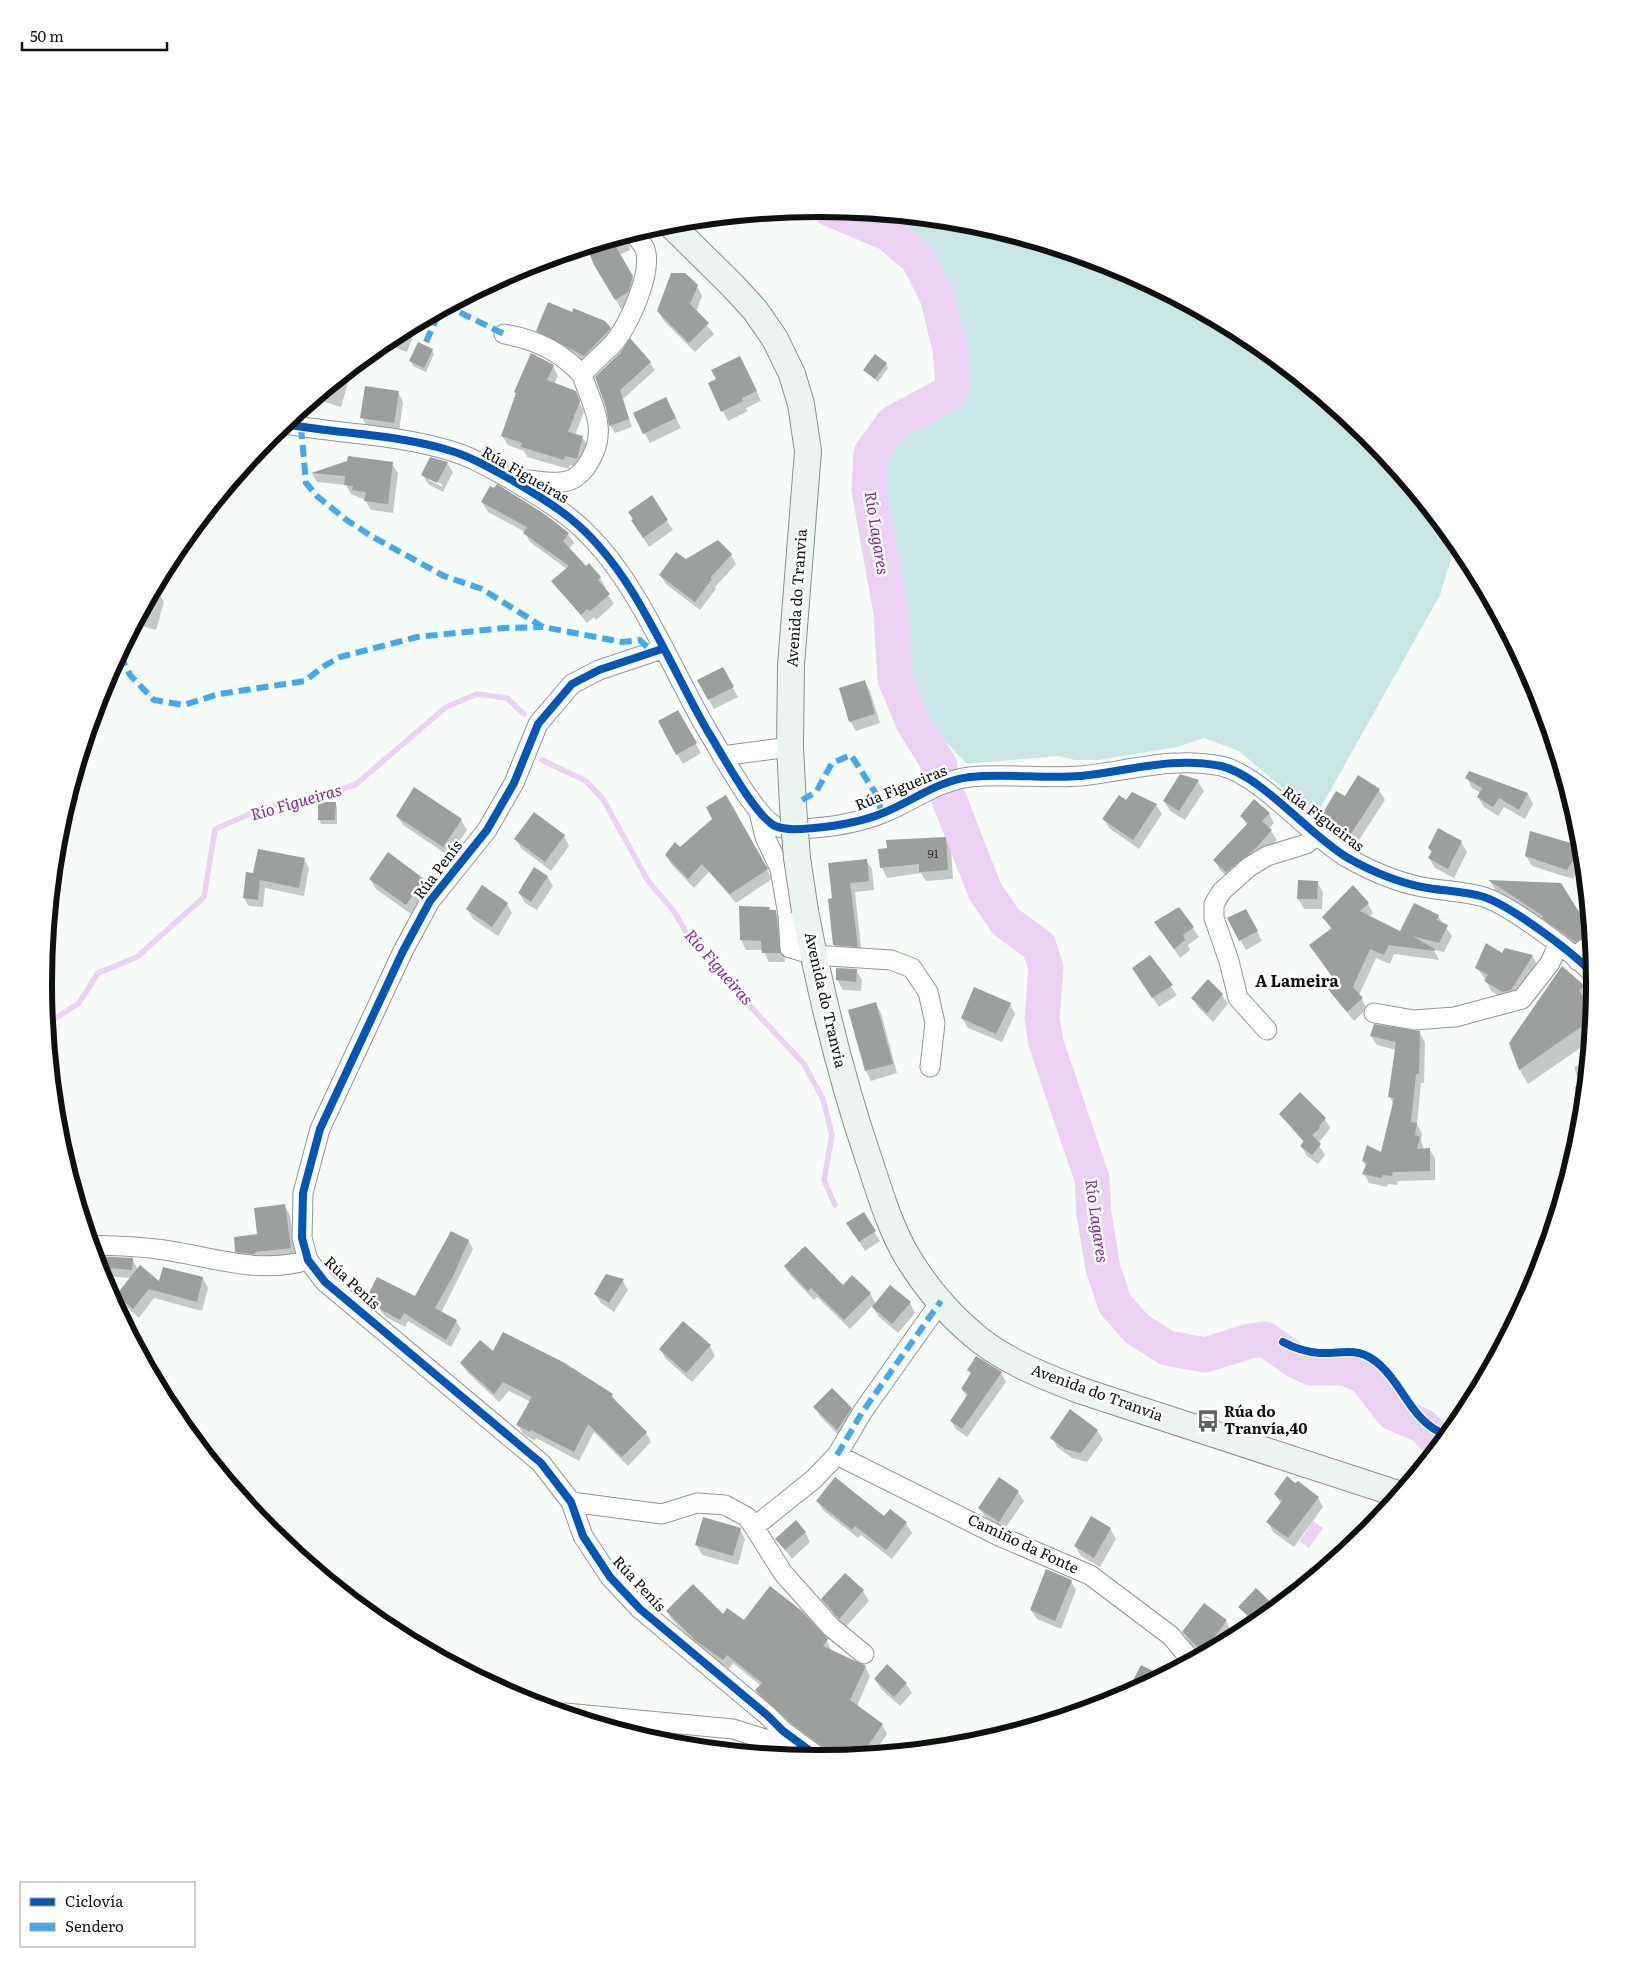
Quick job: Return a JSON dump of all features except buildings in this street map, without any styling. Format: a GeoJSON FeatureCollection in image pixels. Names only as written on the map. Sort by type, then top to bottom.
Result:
{"type":"FeatureCollection","features":[{"type":"Feature","properties":{"kind":"main road","name":"Avenida do Tranvia"},"geometry":{"type":"LineString","coordinates":[[677,231],[732,284],[755,310],[779,348],[792,374],[801,404],[808,451],[791,665],[790,746],[797,858],[805,911],[836,1052],[880,1194],[908,1258],[925,1283],[969,1331],[1033,1372],[1082,1391],[1392,1492]]}},
{"type":"Feature","properties":{"kind":"street"},"geometry":{"type":"LineString","coordinates":[[582,375],[612,344],[624,328],[636,302],[647,268],[644,249],[637,239]]}},
{"type":"Feature","properties":{"kind":"street"},"geometry":{"type":"LineString","coordinates":[[504,334],[527,338],[569,360],[582,375],[599,423],[600,438],[592,458],[582,473],[573,479],[561,482],[529,480],[523,487]]}},
{"type":"Feature","properties":{"kind":"street","name":"Rúa Figueiras"},"geometry":{"type":"LineString","coordinates":[[295,425],[402,439],[450,450],[495,470],[566,515],[591,538],[633,592],[662,649],[722,756],[759,812],[774,825],[790,829],[837,826],[887,811],[939,784],[970,777],[1082,776],[1146,765],[1193,761],[1228,768],[1257,785],[1346,857],[1382,874],[1417,886],[1484,898],[1508,910],[1558,944],[1585,967]]}},
{"type":"Feature","properties":{"kind":"street","name":"Rúa Penís"},"geometry":{"type":"LineString","coordinates":[[662,649],[599,670],[572,684],[538,724],[514,783],[487,830],[430,901],[403,951],[320,1129],[303,1193],[302,1238],[308,1260],[326,1282],[541,1464],[571,1502],[582,1536],[610,1577],[640,1608],[805,1748]]}},
{"type":"Feature","properties":{"kind":"street"},"geometry":{"type":"LineString","coordinates":[[722,756],[790,746]]}},
{"type":"Feature","properties":{"kind":"street"},"geometry":{"type":"LineString","coordinates":[[759,812],[765,837],[780,869],[788,915],[790,948],[814,955],[891,960],[912,968],[928,992],[935,1023],[930,1067]]}},
{"type":"Feature","properties":{"kind":"street"},"geometry":{"type":"LineString","coordinates":[[1267,1030],[1238,998],[1229,961],[1214,918],[1214,904],[1222,891],[1249,867],[1267,856],[1306,844],[1317,835]]}},
{"type":"Feature","properties":{"kind":"street"},"geometry":{"type":"LineString","coordinates":[[1374,1013],[1414,1020],[1455,1017],[1522,999],[1550,963],[1558,944]]}},
{"type":"Feature","properties":{"kind":"street"},"geometry":{"type":"LineString","coordinates":[[1578,961],[1585,949]]}},
{"type":"Feature","properties":{"kind":"street","name":"Rúa Penís"},"geometry":{"type":"LineString","coordinates":[[99,1245],[157,1248],[238,1264],[288,1266],[308,1260]]}},
{"type":"Feature","properties":{"kind":"street"},"geometry":{"type":"LineString","coordinates":[[754,1527],[814,1479],[837,1456],[863,1411],[942,1301]]}},
{"type":"Feature","properties":{"kind":"street","name":"Camiño da Fonte"},"geometry":{"type":"LineString","coordinates":[[837,1456],[1000,1536],[1090,1575],[1171,1636],[1187,1655]]}},
{"type":"Feature","properties":{"kind":"street"},"geometry":{"type":"LineString","coordinates":[[571,1502],[662,1514],[697,1503],[725,1506],[747,1518],[783,1573],[831,1627],[864,1654]]}},
{"type":"Feature","properties":{"kind":"street"},"geometry":{"type":"LineString","coordinates":[[595,1716],[733,1729],[784,1745],[805,1748]]}},
{"type":"Feature","properties":{"kind":"shaded area"},"geometry":{"type":"Polygon","coordinates":[[[884,221],[969,232],[1017,243],[1065,258],[1112,275],[1158,296],[1202,320],[1245,346],[1286,375],[1324,407],[1395,478],[1427,517],[1453,553],[1440,595],[1316,816],[1239,751],[1204,738],[1177,747],[1099,760],[1075,760],[1058,756],[967,764],[933,726],[913,694],[906,675],[906,625],[884,509],[883,465],[888,446],[904,426],[949,405],[959,399],[966,391],[946,304],[931,261],[919,244],[905,230],[884,221]]]}},
{"type":"Feature","properties":{"kind":"shaded area"},"geometry":{"type":"Polygon","coordinates":[[[1313,1521],[1323,1528],[1309,1548],[1300,1541],[1313,1521]]]}},
{"type":"Feature","properties":{"kind":"waterway","name":"Río Lagares"},"geometry":{"type":"LineString","coordinates":[[852,218],[889,234],[918,259],[937,296],[950,349],[953,384],[949,393],[893,423],[871,453],[869,490],[891,613],[895,679],[913,722],[940,766]]}},
{"type":"Feature","properties":{"kind":"waterway","name":"Río Figueiras"},"geometry":{"type":"LineString","coordinates":[[53,1020],[79,1003],[98,973],[137,957],[204,897],[215,829],[261,809],[326,794],[355,785],[446,707],[477,694],[507,698],[524,714]]}},
{"type":"Feature","properties":{"kind":"waterway","name":"Río Figueiras"},"geometry":{"type":"LineString","coordinates":[[542,760],[586,781],[603,799],[648,881],[673,910],[688,935],[732,987],[804,1064],[823,1099],[832,1135],[824,1180],[835,1205]]}},
{"type":"Feature","properties":{"kind":"waterway","name":"Río Lagares"},"geometry":{"type":"LineString","coordinates":[[947,794],[985,891],[1006,922],[1039,946],[1046,968],[1042,1018],[1046,1043],[1092,1179],[1094,1214],[1103,1268],[1115,1304],[1137,1329],[1167,1348],[1205,1355],[1250,1341],[1265,1339],[1296,1361],[1311,1368],[1344,1368],[1364,1376],[1393,1413],[1423,1426],[1435,1438]]}},
{"type":"Feature","properties":{"kind":"marked path"},"geometry":{"type":"LineString","coordinates":[[454,310],[504,334]]}},
{"type":"Feature","properties":{"kind":"marked path"},"geometry":{"type":"LineString","coordinates":[[426,342],[436,320]]}},
{"type":"Feature","properties":{"kind":"marked path"},"geometry":{"type":"LineString","coordinates":[[301,427],[306,483],[318,497],[348,521],[444,576],[482,589],[543,627],[622,642],[640,640],[652,652]]}},
{"type":"Feature","properties":{"kind":"marked path"},"geometry":{"type":"LineString","coordinates":[[124,662],[130,675],[154,700],[184,705],[219,694],[305,681],[324,666],[340,657],[417,637],[504,628],[543,627]]}},
{"type":"Feature","properties":{"kind":"marked path"},"geometry":{"type":"LineString","coordinates":[[802,800],[816,792],[832,763],[851,755],[878,797],[881,813]]}},
{"type":"Feature","properties":{"kind":"marked path"},"geometry":{"type":"LineString","coordinates":[[837,1455],[863,1411],[941,1301]]}},
{"type":"Feature","properties":{"kind":"cycle path"},"geometry":{"type":"LineString","coordinates":[[295,425],[387,437],[456,453],[481,463],[512,480],[550,503],[571,519],[593,540],[631,590],[729,767],[757,809],[775,826],[785,829],[800,829],[858,821],[883,813],[936,787],[970,777],[1081,776],[1168,763],[1203,763],[1221,766],[1253,781],[1318,836],[1348,858],[1375,872],[1413,885],[1476,895],[1496,902],[1542,931],[1585,966]]}},
{"type":"Feature","properties":{"kind":"cycle path"},"geometry":{"type":"LineString","coordinates":[[662,649],[599,670],[572,684],[538,724],[514,783],[487,830],[430,901],[403,951],[320,1129],[303,1193],[302,1238],[308,1260],[325,1282],[541,1463],[571,1502],[583,1536],[610,1577],[640,1609],[767,1715],[783,1731],[808,1750]]}},
{"type":"Feature","properties":{"kind":"cycle path"},"geometry":{"type":"LineString","coordinates":[[1283,1342],[1315,1352],[1352,1352],[1366,1355],[1373,1359],[1389,1375],[1410,1405],[1426,1423],[1440,1432]]}},
{"type":"Feature","properties":{"kind":"place","name":"Rúa do Tranvía,40"},"geometry":{"type":"Point","coordinates":[1208,1421]}},
{"type":"Feature","properties":{"kind":"district","name":"A Lameira"},"geometry":{"type":"Point","coordinates":[1297,981]}}]}
